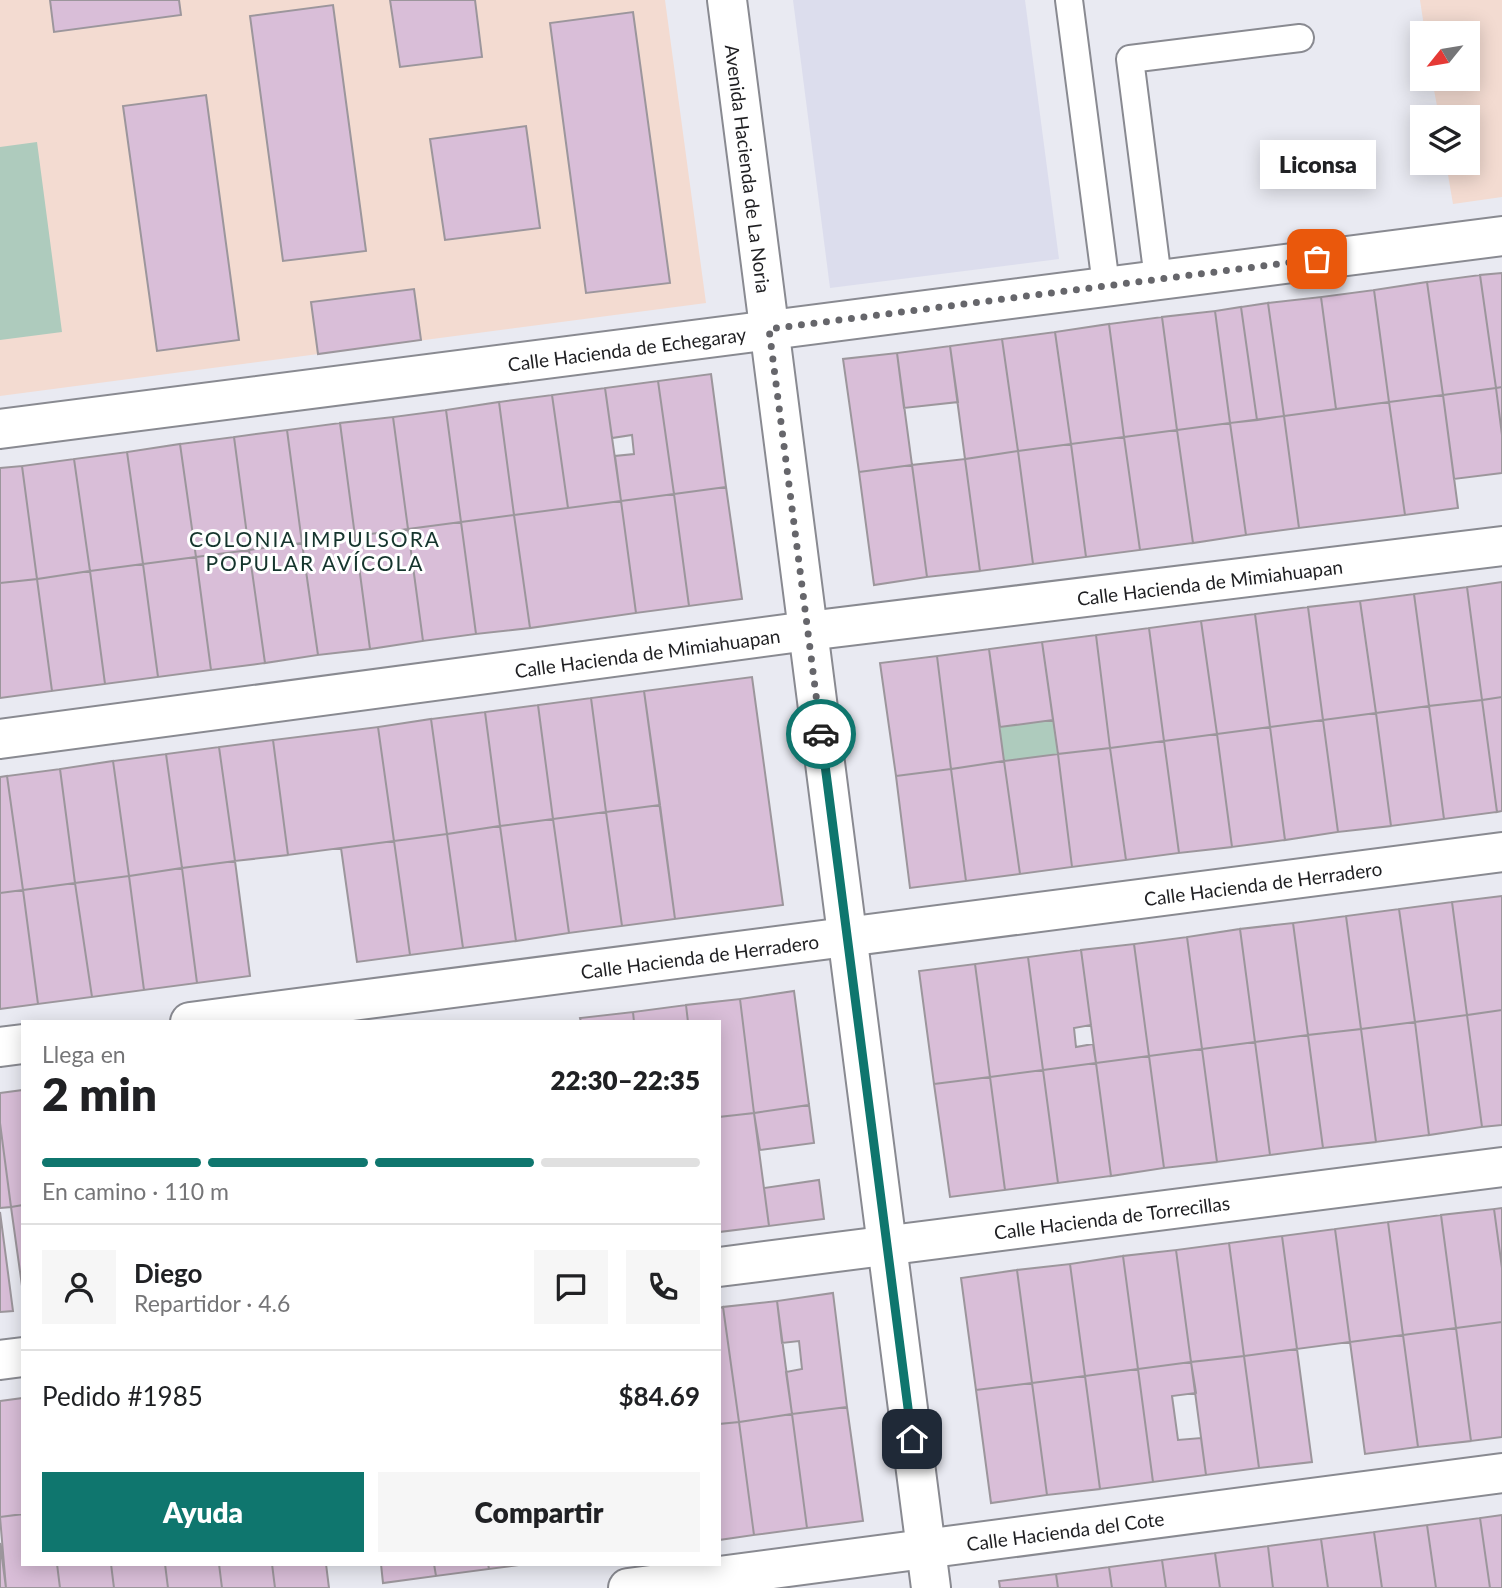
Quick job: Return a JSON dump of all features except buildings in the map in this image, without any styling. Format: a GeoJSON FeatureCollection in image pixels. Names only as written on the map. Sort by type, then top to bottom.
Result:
{"type":"FeatureCollection","features":[{"type":"Feature","properties":{"kind":"street","name":"Avenida Hacienda de La Noria"},"geometry":{"type":"LineString","coordinates":[[727,0],[931,1588]]}},
{"type":"Feature","properties":{"kind":"street","name":"Calle Hacienda de Echegaray"},"geometry":{"type":"LineString","coordinates":[[0,429],[1502,236]]}},
{"type":"Feature","properties":{"kind":"street","name":"Calle Hacienda de Mimiahuapan"},"geometry":{"type":"LineString","coordinates":[[0,739],[808,631],[1502,546]]}},
{"type":"Feature","properties":{"kind":"street","name":"Calle Hacienda de Herradero"},"geometry":{"type":"LineString","coordinates":[[205,1020],[1502,852]]}},
{"type":"Feature","properties":{"kind":"street"},"geometry":{"type":"LineString","coordinates":[[0,1047],[21,1044]]}},
{"type":"Feature","properties":{"kind":"street","name":"Calle Hacienda de Torrecillas"},"geometry":{"type":"LineString","coordinates":[[721,1267],[1502,1167]]}},
{"type":"Feature","properties":{"kind":"street"},"geometry":{"type":"LineString","coordinates":[[0,1360],[21,1357]]}},
{"type":"Feature","properties":{"kind":"street","name":"Calle Hacienda del Cote"},"geometry":{"type":"LineString","coordinates":[[628,1588],[1502,1473]]}},
{"type":"Feature","properties":{"kind":"lane"},"geometry":{"type":"LineString","coordinates":[[1069,0],[1106,285]]}},
{"type":"Feature","properties":{"kind":"lane"},"geometry":{"type":"LineString","coordinates":[[1158,279],[1130,59],[1300,38]]}},
{"type":"Feature","properties":{"kind":"shaded area"},"geometry":{"type":"Polygon","coordinates":[[[0,0],[665,0],[706,303],[0,396],[0,0]]]}},
{"type":"Feature","properties":{"kind":"shaded area"},"geometry":{"type":"Polygon","coordinates":[[[793,0],[1025,0],[1059,259],[830,288],[793,0]]]}},
{"type":"Feature","properties":{"kind":"shaded area"},"geometry":{"type":"Polygon","coordinates":[[[1420,0],[1502,0],[1502,197],[1453,204],[1448,175],[1480,175],[1480,105],[1437,105],[1434,91],[1480,91],[1480,21],[1423,21],[1420,0]]]}},
{"type":"Feature","properties":{"kind":"green space"},"geometry":{"type":"Polygon","coordinates":[[[37,142],[62,332],[0,340],[0,147],[37,142]]]}},
{"type":"Feature","properties":{"kind":"green space"},"geometry":{"type":"Polygon","coordinates":[[[1053,720],[1058,754],[1004,761],[1000,727],[1053,720]]]}},
{"type":"Feature","properties":{"kind":"way so far"},"geometry":{"type":"LineString","coordinates":[[821,734],[769,329],[1317,259]]}},
{"type":"Feature","properties":{"kind":"place","name":"Liconsa"},"geometry":{"type":"Point","coordinates":[1317,259]}},
{"type":"Feature","properties":{"kind":"district","name":"COLONIA IMPULSORA POPULAR AVÍCOLA"},"geometry":{"type":"Point","coordinates":[315,550]}},
{"type":"Feature","properties":{"kind":"route"},"geometry":{"type":"LineString","coordinates":[[821,734],[912,1439]]}}]}
